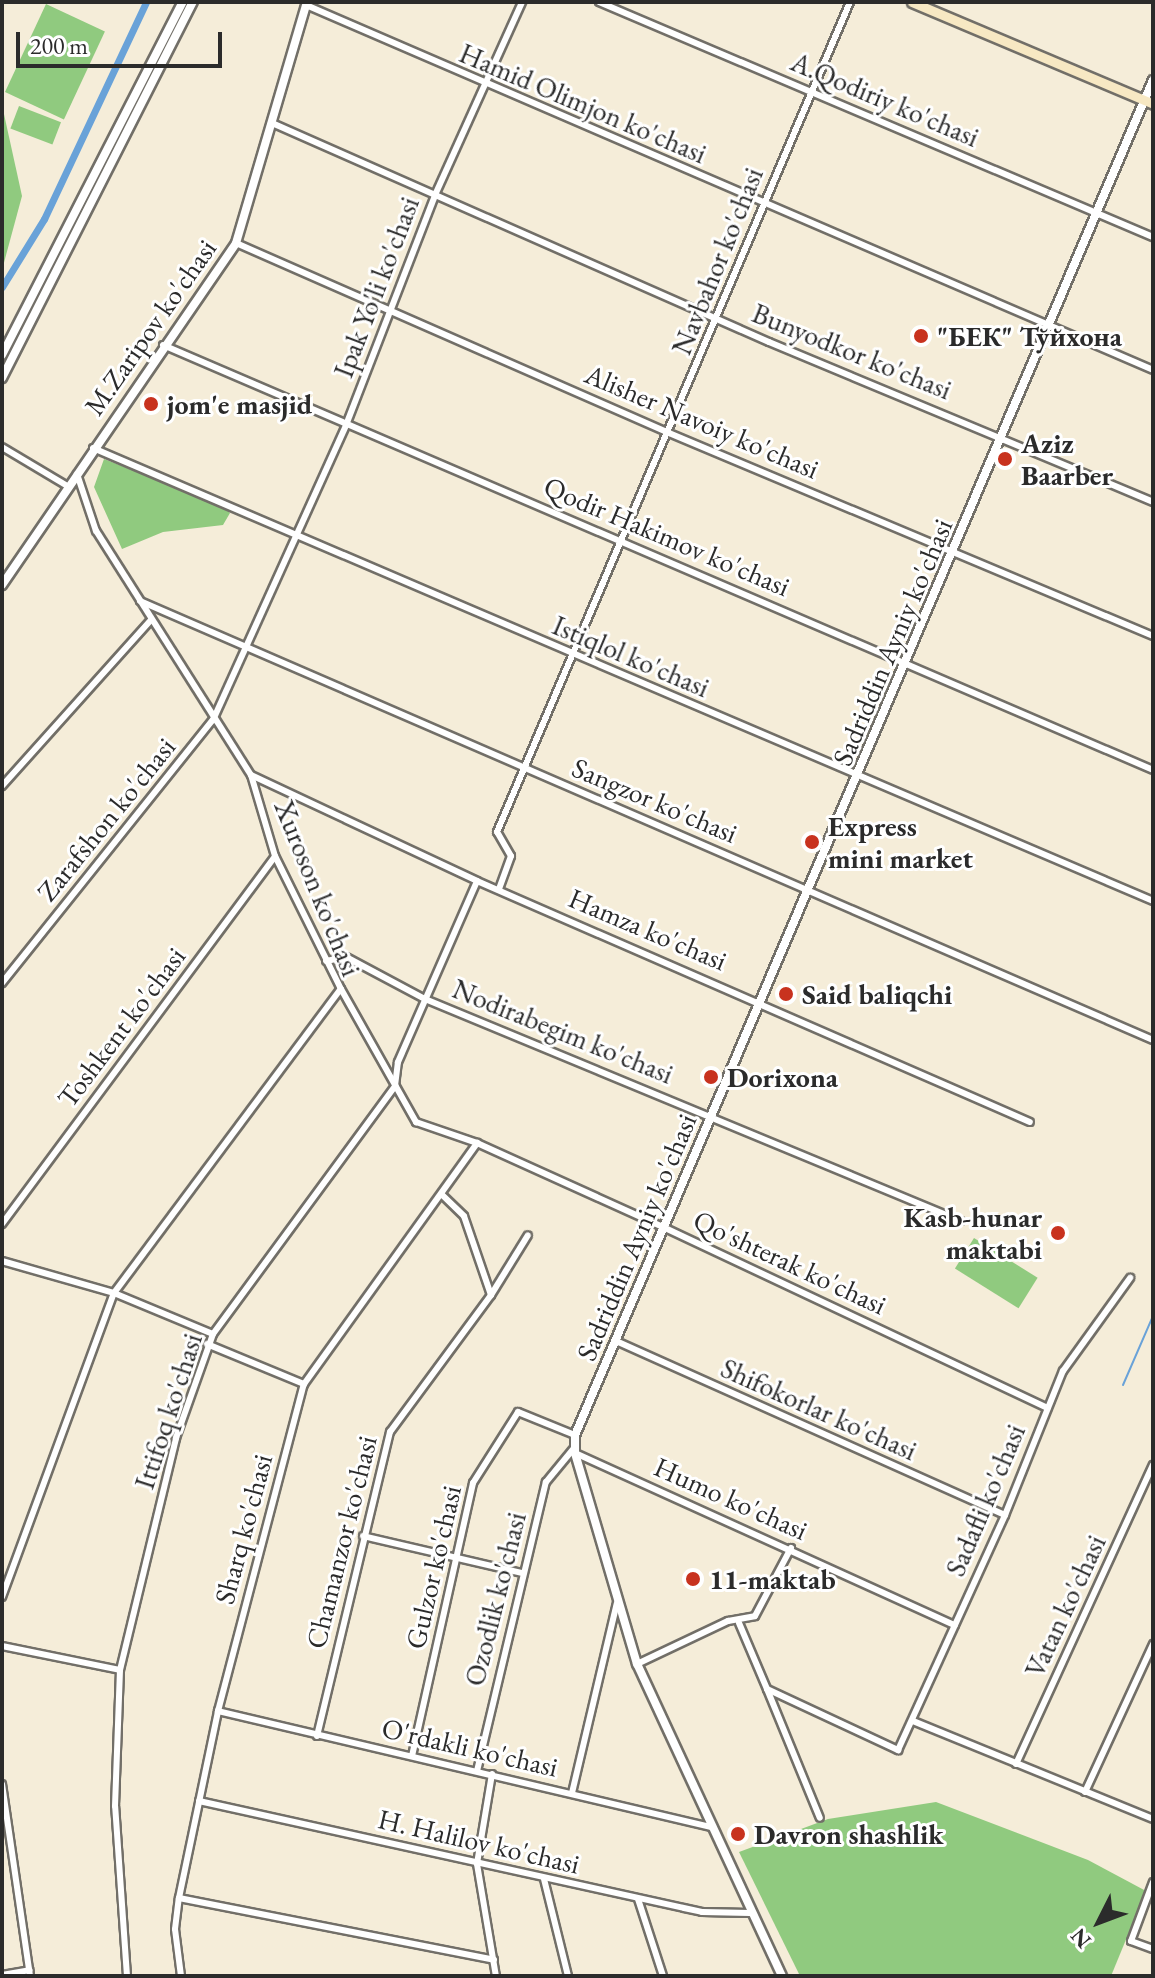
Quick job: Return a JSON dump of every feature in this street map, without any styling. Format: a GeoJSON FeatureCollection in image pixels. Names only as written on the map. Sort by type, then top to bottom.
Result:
{"type":"FeatureCollection","features":[{"type":"Feature","properties":{"kind":"main road"},"geometry":{"type":"LineString","coordinates":[[912,2],[1149,102]]}},
{"type":"Feature","properties":{"kind":"street"},"geometry":{"type":"LineString","coordinates":[[2,355],[183,2]]}},
{"type":"Feature","properties":{"kind":"street"},"geometry":{"type":"LineString","coordinates":[[2,378],[193,2]]}},
{"type":"Feature","properties":{"kind":"street","name":"Ipak Yo'li ko'chasi"},"geometry":{"type":"LineString","coordinates":[[213,720],[346,425],[435,195],[522,2]]}},
{"type":"Feature","properties":{"kind":"street","name":"A.Qodiriy ko'chasi"},"geometry":{"type":"LineString","coordinates":[[599,2],[1153,237]]}},
{"type":"Feature","properties":{"kind":"street","name":"Navbahor ko'chasi"},"geometry":{"type":"LineString","coordinates":[[499,889],[511,856],[497,832],[624,540],[810,91],[850,2]]}},
{"type":"Feature","properties":{"kind":"street","name":"Hamid Olimjon ko'chasi"},"geometry":{"type":"LineString","coordinates":[[306,4],[485,86],[1153,370]]}},
{"type":"Feature","properties":{"kind":"street","name":"M.Zaripov ko'chasi"},"geometry":{"type":"LineString","coordinates":[[2,585],[163,345],[236,243],[306,4]]}},
{"type":"Feature","properties":{"kind":"street","name":"Sadriddin Ayniy ko'chasi"},"geometry":{"type":"LineString","coordinates":[[782,1976],[750,1913],[637,1664],[575,1450],[575,1435],[956,551],[1096,213],[1149,102],[1153,80]]}},
{"type":"Feature","properties":{"kind":"street","name":"Bunyodkor ko'chasi"},"geometry":{"type":"LineString","coordinates":[[272,123],[717,319],[1153,502]]}},
{"type":"Feature","properties":{"kind":"street","name":"Alisher Navoiy ko'chasi"},"geometry":{"type":"LineString","coordinates":[[236,243],[669,433],[1153,636]]}},
{"type":"Feature","properties":{"kind":"street","name":"Qodir Hakimov ko'chasi"},"geometry":{"type":"LineString","coordinates":[[163,345],[624,540],[1153,770]]}},
{"type":"Feature","properties":{"kind":"street"},"geometry":{"type":"LineString","coordinates":[[2,447],[69,487]]}},
{"type":"Feature","properties":{"kind":"street","name":"Istiqlol ko'chasi"},"geometry":{"type":"LineString","coordinates":[[93,448],[572,656],[1153,901]]}},
{"type":"Feature","properties":{"kind":"street","name":"Xuroson ko'chasi"},"geometry":{"type":"LineString","coordinates":[[77,474],[96,531],[213,720],[251,775],[275,856],[341,989],[114,1293]]}},
{"type":"Feature","properties":{"kind":"street","name":"Sangzor ko'chasi"},"geometry":{"type":"LineString","coordinates":[[139,601],[1153,1040]]}},
{"type":"Feature","properties":{"kind":"street"},"geometry":{"type":"LineString","coordinates":[[2,786],[151,620]]}},
{"type":"Feature","properties":{"kind":"street","name":"Zarafshon ko'chasi"},"geometry":{"type":"LineString","coordinates":[[2,983],[213,720]]}},
{"type":"Feature","properties":{"kind":"street","name":"Hamza ko'chasi"},"geometry":{"type":"LineString","coordinates":[[251,775],[477,881],[761,1001],[1030,1122]]}},
{"type":"Feature","properties":{"kind":"street","name":"Toshkent ko'chasi"},"geometry":{"type":"LineString","coordinates":[[2,1224],[275,856]]}},
{"type":"Feature","properties":{"kind":"street","name":"Ittifoq ko'chasi"},"geometry":{"type":"LineString","coordinates":[[127,1976],[115,1806],[120,1670],[176,1438],[213,1334],[395,1086],[398,1062],[477,881]]}},
{"type":"Feature","properties":{"kind":"street","name":"Nodirabegim ko'chasi"},"geometry":{"type":"LineString","coordinates":[[326,961],[346,957],[425,999],[712,1114],[961,1221]]}},
{"type":"Feature","properties":{"kind":"street","name":"Qo'shterak ko'chasi"},"geometry":{"type":"LineString","coordinates":[[341,989],[416,1122],[477,1143],[663,1227],[1048,1408]]}},
{"type":"Feature","properties":{"kind":"street","name":"Sharq ko'chasi"},"geometry":{"type":"LineString","coordinates":[[181,1976],[175,1929],[199,1801],[218,1711],[304,1384],[477,1143]]}},
{"type":"Feature","properties":{"kind":"street"},"geometry":{"type":"LineString","coordinates":[[442,1195],[464,1216],[491,1295]]}},
{"type":"Feature","properties":{"kind":"street","name":"Chamanzor ko'chasi"},"geometry":{"type":"LineString","coordinates":[[317,1736],[390,1432],[491,1295],[528,1235]]}},
{"type":"Feature","properties":{"kind":"street"},"geometry":{"type":"LineString","coordinates":[[2,1261],[114,1293],[213,1334]]}},
{"type":"Feature","properties":{"kind":"street","name":"Sadafli ko'chasi"},"geometry":{"type":"LineString","coordinates":[[767,1689],[898,1750],[1005,1515],[1063,1371],[1130,1278]]}},
{"type":"Feature","properties":{"kind":"street"},"geometry":{"type":"LineString","coordinates":[[2,1597],[114,1293]]}},
{"type":"Feature","properties":{"kind":"street","name":"Shifokorlar ko'chasi"},"geometry":{"type":"LineString","coordinates":[[616,1341],[1005,1515]]}},
{"type":"Feature","properties":{"kind":"street"},"geometry":{"type":"LineString","coordinates":[[207,1344],[304,1384]]}},
{"type":"Feature","properties":{"kind":"street","name":"Gulzor ko'chasi"},"geometry":{"type":"LineString","coordinates":[[412,1756],[473,1483],[518,1412],[575,1435]]}},
{"type":"Feature","properties":{"kind":"street","name":"Humo ko'chasi"},"geometry":{"type":"LineString","coordinates":[[575,1450],[955,1625]]}},
{"type":"Feature","properties":{"kind":"street","name":"Ozodlik ko'chasi"},"geometry":{"type":"LineString","coordinates":[[477,1771],[546,1482],[575,1450]]}},
{"type":"Feature","properties":{"kind":"street","name":"Vatan ko'chasi"},"geometry":{"type":"LineString","coordinates":[[1016,1764],[1153,1465]]}},
{"type":"Feature","properties":{"kind":"street"},"geometry":{"type":"LineString","coordinates":[[363,1536],[522,1573]]}},
{"type":"Feature","properties":{"kind":"street"},"geometry":{"type":"LineString","coordinates":[[637,1664],[728,1621],[739,1623],[755,1616],[791,1548]]}},
{"type":"Feature","properties":{"kind":"street"},"geometry":{"type":"LineString","coordinates":[[572,1793],[619,1596]]}},
{"type":"Feature","properties":{"kind":"street"},"geometry":{"type":"LineString","coordinates":[[739,1623],[820,1818]]}},
{"type":"Feature","properties":{"kind":"street"},"geometry":{"type":"LineString","coordinates":[[1085,1792],[1153,1644]]}},
{"type":"Feature","properties":{"kind":"street"},"geometry":{"type":"LineString","coordinates":[[2,1646],[120,1670]]}},
{"type":"Feature","properties":{"kind":"street","name":"O'rdakli ko'chasi"},"geometry":{"type":"LineString","coordinates":[[218,1711],[711,1827]]}},
{"type":"Feature","properties":{"kind":"street"},"geometry":{"type":"LineString","coordinates":[[913,1721],[1153,1819]]}},
{"type":"Feature","properties":{"kind":"street"},"geometry":{"type":"LineString","coordinates":[[492,1774],[477,1864],[496,1976]]}},
{"type":"Feature","properties":{"kind":"street"},"geometry":{"type":"LineString","coordinates":[[2,1784],[30,1973],[2,1975]]}},
{"type":"Feature","properties":{"kind":"street","name":"H. Halilov ko'chasi"},"geometry":{"type":"LineString","coordinates":[[199,1801],[638,1899],[719,1914],[750,1913]]}},
{"type":"Feature","properties":{"kind":"street"},"geometry":{"type":"LineString","coordinates":[[544,1879],[568,1976]]}},
{"type":"Feature","properties":{"kind":"street"},"geometry":{"type":"LineString","coordinates":[[1153,1882],[1131,1941],[1153,1949]]}},
{"type":"Feature","properties":{"kind":"street"},"geometry":{"type":"LineString","coordinates":[[179,1898],[494,1960]]}},
{"type":"Feature","properties":{"kind":"street"},"geometry":{"type":"LineString","coordinates":[[638,1899],[663,1976]]}},
{"type":"Feature","properties":{"kind":"green space"},"geometry":{"type":"Polygon","coordinates":[[[46,4],[105,31],[64,119],[5,92],[46,4]]]}},
{"type":"Feature","properties":{"kind":"green space"},"geometry":{"type":"Polygon","coordinates":[[[2,105],[22,196],[2,270],[2,105]]]}},
{"type":"Feature","properties":{"kind":"green space"},"geometry":{"type":"Polygon","coordinates":[[[19,106],[61,122],[52,145],[10,128],[19,106]]]}},
{"type":"Feature","properties":{"kind":"green space"},"geometry":{"type":"Polygon","coordinates":[[[104,459],[222,505],[230,513],[223,525],[163,532],[122,549],[94,487],[104,459]]]}},
{"type":"Feature","properties":{"kind":"green space"},"geometry":{"type":"Polygon","coordinates":[[[974,1238],[1038,1278],[1019,1308],[955,1269],[974,1238]]]}},
{"type":"Feature","properties":{"kind":"green space"},"geometry":{"type":"Polygon","coordinates":[[[936,1802],[1088,1860],[1146,1891],[1111,1976],[800,1976],[739,1852],[828,1819],[936,1802]]]}},
{"type":"Feature","properties":{"kind":"waterway"},"geometry":{"type":"LineString","coordinates":[[2,287],[44,219],[146,2]]}},
{"type":"Feature","properties":{"kind":"waterway"},"geometry":{"type":"LineString","coordinates":[[1123,1385],[1153,1316]]}},
{"type":"Feature","properties":{"kind":"place","name":"\"БЕК\" Тўйхона"},"geometry":{"type":"Point","coordinates":[921,336]}},
{"type":"Feature","properties":{"kind":"place","name":"jom'e masjid"},"geometry":{"type":"Point","coordinates":[151,404]}},
{"type":"Feature","properties":{"kind":"place","name":"Aziz Baarber"},"geometry":{"type":"Point","coordinates":[1005,459]}},
{"type":"Feature","properties":{"kind":"place","name":"Express mini market"},"geometry":{"type":"Point","coordinates":[812,842]}},
{"type":"Feature","properties":{"kind":"place","name":"Said baliqchi"},"geometry":{"type":"Point","coordinates":[786,994]}},
{"type":"Feature","properties":{"kind":"place","name":"Dorixona"},"geometry":{"type":"Point","coordinates":[711,1077]}},
{"type":"Feature","properties":{"kind":"place","name":"Kasb-hunar maktabi"},"geometry":{"type":"Point","coordinates":[1058,1233]}},
{"type":"Feature","properties":{"kind":"place","name":"11-maktab"},"geometry":{"type":"Point","coordinates":[693,1579]}},
{"type":"Feature","properties":{"kind":"place","name":"Davron shashlik"},"geometry":{"type":"Point","coordinates":[738,1834]}}]}
